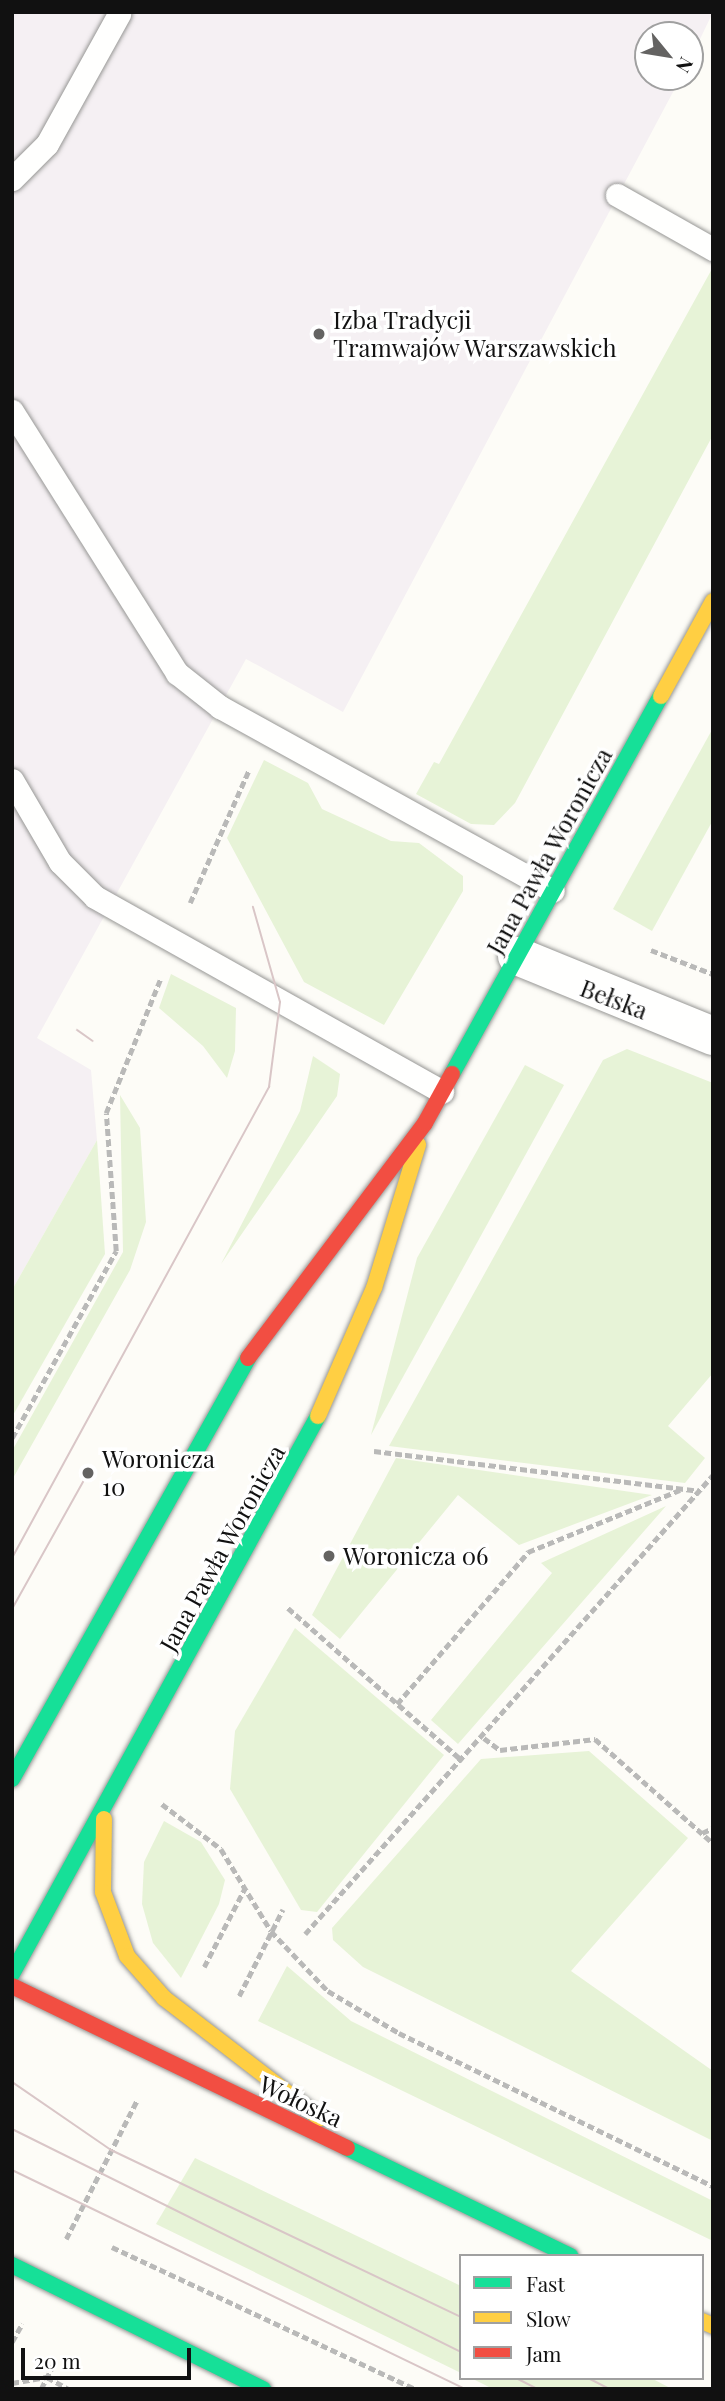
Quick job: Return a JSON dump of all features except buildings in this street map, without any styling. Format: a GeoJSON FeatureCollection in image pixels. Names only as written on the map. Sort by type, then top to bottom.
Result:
{"type":"FeatureCollection","features":[{"type":"Feature","properties":{"kind":"street","name":"Jana Pawła Woronicza"},"geometry":{"type":"LineString","coordinates":[[12,1779],[263,1331],[425,1123],[713,601]]}},
{"type":"Feature","properties":{"kind":"street","name":"Bełska"},"geometry":{"type":"LineString","coordinates":[[517,956],[713,1036]]}},
{"type":"Feature","properties":{"kind":"street","name":"Jana Pawła Woronicza"},"geometry":{"type":"LineString","coordinates":[[12,1973],[309,1436],[373,1288],[425,1123]]}},
{"type":"Feature","properties":{"kind":"street"},"geometry":{"type":"LineString","coordinates":[[110,1797],[100,1862],[114,1926],[144,1979],[181,2012],[383,2166]]}},
{"type":"Feature","properties":{"kind":"street","name":"Wołoska"},"geometry":{"type":"LineString","coordinates":[[12,1986],[158,2059],[566,2254]]}},
{"type":"Feature","properties":{"kind":"street"},"geometry":{"type":"LineString","coordinates":[[12,2265],[263,2389]]}},
{"type":"Feature","properties":{"kind":"street"},"geometry":{"type":"LineString","coordinates":[[12,2276],[40,2279]]}},
{"type":"Feature","properties":{"kind":"lane"},"geometry":{"type":"LineString","coordinates":[[12,179],[47,144],[119,14]]}},
{"type":"Feature","properties":{"kind":"lane"},"geometry":{"type":"LineString","coordinates":[[617,195],[713,248]]}},
{"type":"Feature","properties":{"kind":"lane"},"geometry":{"type":"LineString","coordinates":[[12,411],[177,673],[266,734],[553,891]]}},
{"type":"Feature","properties":{"kind":"lane"},"geometry":{"type":"LineString","coordinates":[[12,780],[74,880],[174,943],[442,1092]]}},
{"type":"Feature","properties":{"kind":"path"},"geometry":{"type":"LineString","coordinates":[[12,1438],[117,1251],[106,1113],[174,943],[266,734]]}},
{"type":"Feature","properties":{"kind":"path"},"geometry":{"type":"LineString","coordinates":[[651,950],[713,974]]}},
{"type":"Feature","properties":{"kind":"path"},"geometry":{"type":"LineString","coordinates":[[374,1451],[699,1491]]}},
{"type":"Feature","properties":{"kind":"path"},"geometry":{"type":"LineString","coordinates":[[305,1934],[484,1738],[713,1475]]}},
{"type":"Feature","properties":{"kind":"path"},"geometry":{"type":"LineString","coordinates":[[397,1704],[528,1552],[680,1490]]}},
{"type":"Feature","properties":{"kind":"path"},"geometry":{"type":"LineString","coordinates":[[288,1608],[463,1761]]}},
{"type":"Feature","properties":{"kind":"path"},"geometry":{"type":"LineString","coordinates":[[484,1738],[500,1750],[595,1739],[713,1843]]}},
{"type":"Feature","properties":{"kind":"path"},"geometry":{"type":"LineString","coordinates":[[167,1807],[207,1833],[271,1931],[328,1991],[365,2015],[713,2186]]}},
{"type":"Feature","properties":{"kind":"path"},"geometry":{"type":"LineString","coordinates":[[702,1833],[713,1828]]}},
{"type":"Feature","properties":{"kind":"path"},"geometry":{"type":"LineString","coordinates":[[181,2012],[245,1888]]}},
{"type":"Feature","properties":{"kind":"path"},"geometry":{"type":"LineString","coordinates":[[236,2003],[283,1909]]}},
{"type":"Feature","properties":{"kind":"path"},"geometry":{"type":"LineString","coordinates":[[12,2342],[40,2279],[158,2059]]}},
{"type":"Feature","properties":{"kind":"path"},"geometry":{"type":"LineString","coordinates":[[112,2247],[415,2389]]}},
{"type":"Feature","properties":{"kind":"path"},"geometry":{"type":"LineString","coordinates":[[41,2389],[55,2361]]}},
{"type":"Feature","properties":{"kind":"path"},"geometry":{"type":"LineString","coordinates":[[12,2384],[47,2377],[69,2389]]}},
{"type":"Feature","properties":{"kind":"shaded area"},"geometry":{"type":"Polygon","coordinates":[[[12,12],[713,12],[704,31],[704,21],[634,21],[634,91],[674,91],[343,712],[246,659],[37,1038],[91,1070],[97,1140],[12,1290],[12,12]]]}},
{"type":"Feature","properties":{"kind":"green space"},"geometry":{"type":"Polygon","coordinates":[[[713,267],[713,435],[515,803],[494,825],[471,824],[416,794],[434,762],[439,764],[713,267]]]}},
{"type":"Feature","properties":{"kind":"green space"},"geometry":{"type":"Polygon","coordinates":[[[713,728],[713,820],[652,931],[613,909],[713,728]]]}},
{"type":"Feature","properties":{"kind":"green space"},"geometry":{"type":"Polygon","coordinates":[[[264,760],[308,783],[322,809],[391,841],[419,843],[463,876],[463,891],[384,1025],[304,982],[227,838],[264,760]]]}},
{"type":"Feature","properties":{"kind":"green space"},"geometry":{"type":"Polygon","coordinates":[[[171,974],[236,1008],[235,1051],[227,1078],[203,1046],[159,1008],[171,974]]]}},
{"type":"Feature","properties":{"kind":"green space"},"geometry":{"type":"Polygon","coordinates":[[[627,1049],[713,1083],[713,1373],[668,1426],[705,1458],[685,1483],[389,1446],[603,1060],[627,1049]]]}},
{"type":"Feature","properties":{"kind":"green space"},"geometry":{"type":"Polygon","coordinates":[[[313,1056],[340,1074],[337,1096],[221,1264],[300,1111],[313,1056]]]}},
{"type":"Feature","properties":{"kind":"green space"},"geometry":{"type":"Polygon","coordinates":[[[525,1065],[564,1085],[371,1435],[417,1258],[525,1065]]]}},
{"type":"Feature","properties":{"kind":"green space"},"geometry":{"type":"Polygon","coordinates":[[[120,1095],[140,1128],[146,1222],[130,1270],[12,1480],[12,1451],[123,1252],[120,1095]]]}},
{"type":"Feature","properties":{"kind":"green space"},"geometry":{"type":"Polygon","coordinates":[[[97,1140],[105,1254],[12,1417],[12,1290],[97,1140]]]}},
{"type":"Feature","properties":{"kind":"green space"},"geometry":{"type":"Polygon","coordinates":[[[396,1458],[652,1495],[519,1545],[458,1495],[340,1639],[312,1615],[396,1458]]]}},
{"type":"Feature","properties":{"kind":"green space"},"geometry":{"type":"Polygon","coordinates":[[[666,1506],[458,1744],[431,1720],[552,1573],[541,1563],[666,1506]]]}},
{"type":"Feature","properties":{"kind":"green space"},"geometry":{"type":"Polygon","coordinates":[[[295,1628],[444,1755],[317,1912],[301,1910],[230,1789],[235,1731],[295,1628]]]}},
{"type":"Feature","properties":{"kind":"green space"},"geometry":{"type":"Polygon","coordinates":[[[589,1751],[688,1838],[571,1971],[713,2071],[713,2141],[363,1967],[333,1940],[332,1928],[481,1759],[589,1751]]]}},
{"type":"Feature","properties":{"kind":"green space"},"geometry":{"type":"Polygon","coordinates":[[[164,1821],[201,1842],[225,1880],[219,1904],[181,1978],[153,1943],[142,1904],[144,1862],[164,1821]]]}},
{"type":"Feature","properties":{"kind":"green space"},"geometry":{"type":"Polygon","coordinates":[[[287,1966],[351,2021],[713,2201],[713,2241],[258,2021],[287,1966]]]}},
{"type":"Feature","properties":{"kind":"green space"},"geometry":{"type":"Polygon","coordinates":[[[195,2158],[459,2285],[459,2372],[156,2224],[195,2158]]]}},
{"type":"Feature","properties":{"kind":"green space"},"geometry":{"type":"Polygon","coordinates":[[[475,2380],[655,2380],[672,2389],[493,2389],[475,2380]]]}},
{"type":"Feature","properties":{"kind":"tram line"},"geometry":{"type":"LineString","coordinates":[[12,1558],[269,1087],[280,1002],[253,907]]}},
{"type":"Feature","properties":{"kind":"tram line"},"geometry":{"type":"LineString","coordinates":[[77,1030],[93,1041]]}},
{"type":"Feature","properties":{"kind":"tram line"},"geometry":{"type":"LineString","coordinates":[[12,1609],[88,1473]]}},
{"type":"Feature","properties":{"kind":"tram line"},"geometry":{"type":"LineString","coordinates":[[12,2082],[111,2150],[459,2316]]}},
{"type":"Feature","properties":{"kind":"tram line"},"geometry":{"type":"LineString","coordinates":[[12,2129],[459,2351]]}},
{"type":"Feature","properties":{"kind":"tram line"},"geometry":{"type":"LineString","coordinates":[[12,2170],[465,2389]]}},
{"type":"Feature","properties":{"kind":"tram line"},"geometry":{"type":"LineString","coordinates":[[520,2380],[538,2389]]}},
{"type":"Feature","properties":{"kind":"tram line"},"geometry":{"type":"LineString","coordinates":[[592,2380],[610,2389]]}},
{"type":"Feature","properties":{"kind":"traffic: fast"},"geometry":{"type":"LineString","coordinates":[[452,1074],[661,696]]}},
{"type":"Feature","properties":{"kind":"traffic: fast"},"geometry":{"type":"LineString","coordinates":[[12,1779],[248,1358]]}},
{"type":"Feature","properties":{"kind":"traffic: fast"},"geometry":{"type":"LineString","coordinates":[[12,1974],[318,1416]]}},
{"type":"Feature","properties":{"kind":"traffic: fast"},"geometry":{"type":"LineString","coordinates":[[347,2148],[566,2254]]}},
{"type":"Feature","properties":{"kind":"traffic: fast"},"geometry":{"type":"LineString","coordinates":[[12,2265],[263,2389]]}},
{"type":"Feature","properties":{"kind":"traffic: slow"},"geometry":{"type":"LineString","coordinates":[[661,696],[713,601]]}},
{"type":"Feature","properties":{"kind":"traffic: slow"},"geometry":{"type":"LineString","coordinates":[[318,1416],[374,1288],[418,1145]]}},
{"type":"Feature","properties":{"kind":"traffic: slow"},"geometry":{"type":"LineString","coordinates":[[104,1819],[103,1892],[127,1956],[164,1998],[320,2118]]}},
{"type":"Feature","properties":{"kind":"traffic: slow"},"geometry":{"type":"LineString","coordinates":[[704,2322],[713,2326]]}},
{"type":"Feature","properties":{"kind":"traffic: jam"},"geometry":{"type":"LineString","coordinates":[[248,1358],[425,1123],[452,1074]]}},
{"type":"Feature","properties":{"kind":"traffic: jam"},"geometry":{"type":"LineString","coordinates":[[12,1986],[347,2148]]}},
{"type":"Feature","properties":{"kind":"place","name":"Izba Tradycji Tramwajów Warszawskich"},"geometry":{"type":"Point","coordinates":[319,334]}},
{"type":"Feature","properties":{"kind":"place","name":"Woronicza 10"},"geometry":{"type":"Point","coordinates":[88,1473]}},
{"type":"Feature","properties":{"kind":"place","name":"Woronicza 06"},"geometry":{"type":"Point","coordinates":[329,1556]}}]}
